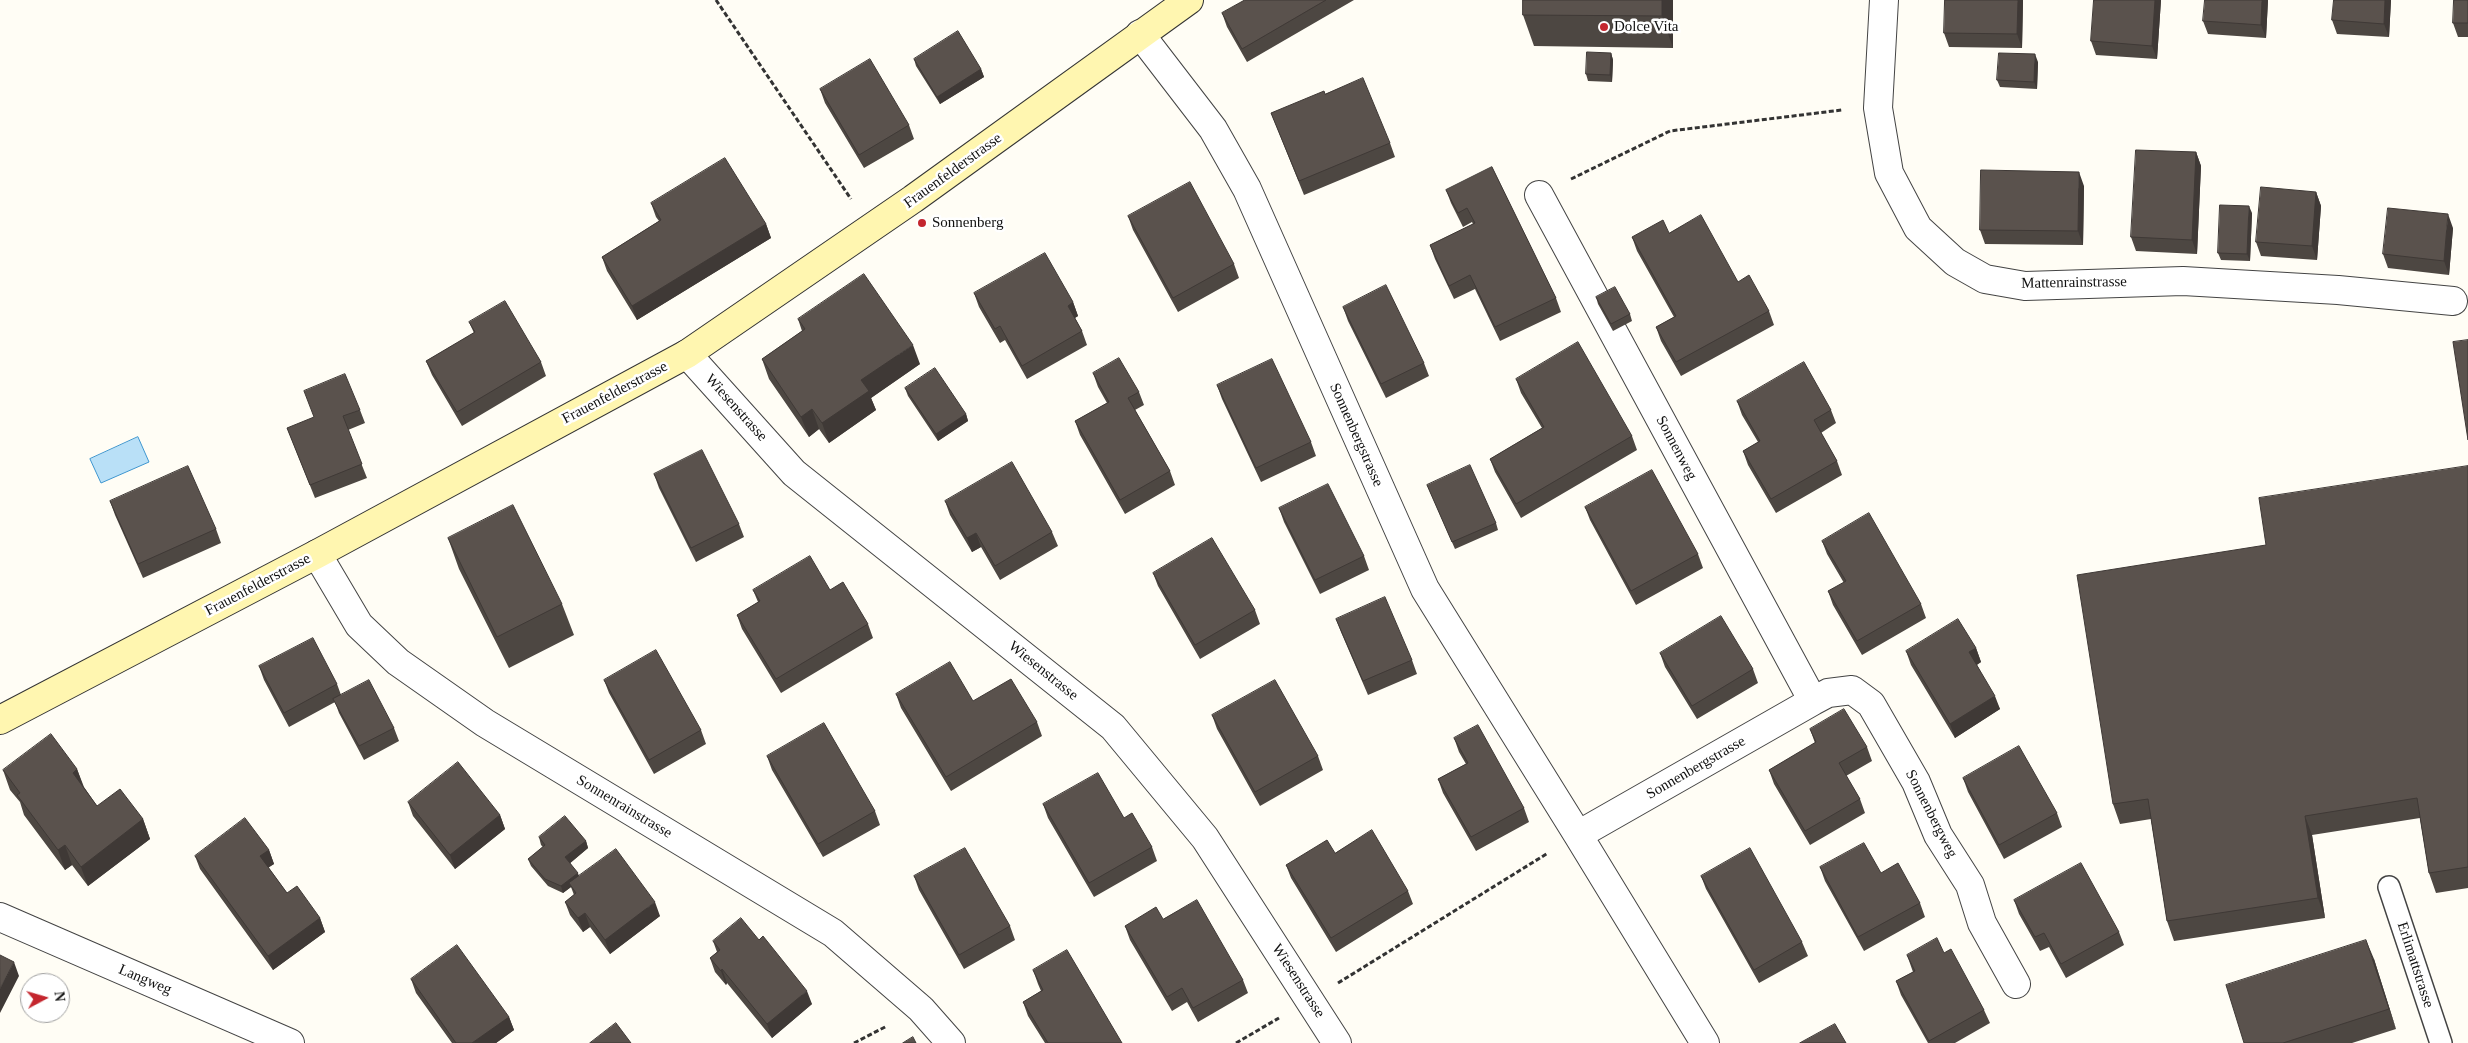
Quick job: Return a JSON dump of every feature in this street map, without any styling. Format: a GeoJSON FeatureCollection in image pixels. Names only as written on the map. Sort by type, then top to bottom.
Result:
{"type":"FeatureCollection","features":[{"type":"Feature","properties":{"kind":"street","name":"Frauenfelderstrasse"},"geometry":{"type":"LineString","coordinates":[[0,720],[317,554],[687,354],[872,229],[1189,0]]}},
{"type":"Feature","properties":{"kind":"street","name":"Mattenrainstrasse"},"geometry":{"type":"LineString","coordinates":[[1884,0],[1878,108],[1889,173],[1918,228],[1954,262],[1985,279],[2025,286],[2183,281],[2338,290],[2453,301]]}},
{"type":"Feature","properties":{"kind":"street","name":"Sonnenbergstrasse"},"geometry":{"type":"LineString","coordinates":[[1140,34],[1213,129],[1247,189],[1425,589],[1578,834],[1705,1043]]}},
{"type":"Feature","properties":{"kind":"street","name":"Sonnenweg"},"geometry":{"type":"LineString","coordinates":[[1538,195],[1813,701]]}},
{"type":"Feature","properties":{"kind":"street","name":"Wiesenstrasse"},"geometry":{"type":"LineString","coordinates":[[687,354],[794,473],[1113,727],[1204,838],[1311,1000],[1337,1043]]}},
{"type":"Feature","properties":{"kind":"street","name":"Sonnenrainstrasse"},"geometry":{"type":"LineString","coordinates":[[317,554],[359,625],[398,662],[485,723],[832,933],[921,1008],[950,1043]]}},
{"type":"Feature","properties":{"kind":"street","name":"Sonnenbergweg"},"geometry":{"type":"LineString","coordinates":[[1813,701],[1828,693],[1852,690],[1871,704],[1916,782],[1938,836],[1970,885],[1982,922],[2016,984]]}},
{"type":"Feature","properties":{"kind":"street","name":"Sonnenbergstrasse"},"geometry":{"type":"LineString","coordinates":[[1578,834],[1813,701]]}},
{"type":"Feature","properties":{"kind":"street","name":"Langweg"},"geometry":{"type":"LineString","coordinates":[[0,917],[290,1043]]}},
{"type":"Feature","properties":{"kind":"lane","name":"Erlimattstrasse"},"geometry":{"type":"LineString","coordinates":[[2390,886],[2441,1043]]}},
{"type":"Feature","properties":{"kind":"path"},"geometry":{"type":"LineString","coordinates":[[716,0],[872,229]]}},
{"type":"Feature","properties":{"kind":"path"},"geometry":{"type":"LineString","coordinates":[[1538,195],[1670,131],[1864,108],[1878,108]]}},
{"type":"Feature","properties":{"kind":"path"},"geometry":{"type":"LineString","coordinates":[[1236,1043],[1311,1000],[1578,834]]}},
{"type":"Feature","properties":{"kind":"water"},"geometry":{"type":"Polygon","coordinates":[[[138,437],[149,462],[101,483],[90,459],[138,437]]]}},
{"type":"Feature","properties":{"kind":"building"},"geometry":{"type":"Polygon","coordinates":[[[1245,0],[1326,0],[1242,49],[1222,13],[1245,0]]]}},
{"type":"Feature","properties":{"kind":"building"},"geometry":{"type":"Polygon","coordinates":[[[1523,0],[1662,0],[1662,16],[1523,15],[1523,0]]]}},
{"type":"Feature","properties":{"kind":"building"},"geometry":{"type":"Polygon","coordinates":[[[1945,0],[2018,0],[2017,34],[1944,33],[1945,0]]]}},
{"type":"Feature","properties":{"kind":"building"},"geometry":{"type":"Polygon","coordinates":[[[2094,0],[2155,0],[2152,46],[2091,41],[2094,0]]]}},
{"type":"Feature","properties":{"kind":"building"},"geometry":{"type":"Polygon","coordinates":[[[2205,0],[2262,0],[2261,25],[2203,21],[2205,0]]]}},
{"type":"Feature","properties":{"kind":"building"},"geometry":{"type":"Polygon","coordinates":[[[2334,0],[2385,0],[2384,24],[2332,20],[2334,0]]]}},
{"type":"Feature","properties":{"kind":"building"},"geometry":{"type":"Polygon","coordinates":[[[2454,0],[2468,0],[2468,23],[2453,23],[2454,0]]]}},
{"type":"Feature","properties":{"kind":"building"},"geometry":{"type":"Polygon","coordinates":[[[958,31],[981,69],[937,97],[914,59],[958,31]]]}},
{"type":"Feature","properties":{"kind":"building"},"geometry":{"type":"Polygon","coordinates":[[[1587,52],[1611,53],[1610,75],[1586,74],[1587,52]]]}},
{"type":"Feature","properties":{"kind":"building"},"geometry":{"type":"Polygon","coordinates":[[[1999,53],[2035,54],[2034,82],[1997,80],[1999,53]]]}},
{"type":"Feature","properties":{"kind":"building"},"geometry":{"type":"Polygon","coordinates":[[[870,59],[909,125],[859,155],[820,89],[870,59]]]}},
{"type":"Feature","properties":{"kind":"building"},"geometry":{"type":"Polygon","coordinates":[[[1363,78],[1390,143],[1299,181],[1271,113],[1324,91],[1325,94],[1363,78]]]}},
{"type":"Feature","properties":{"kind":"building"},"geometry":{"type":"Polygon","coordinates":[[[2136,150],[2196,152],[2192,240],[2131,237],[2136,150]]]}},
{"type":"Feature","properties":{"kind":"building"},"geometry":{"type":"Polygon","coordinates":[[[725,158],[766,224],[632,306],[602,257],[661,220],[651,203],[725,158]]]}},
{"type":"Feature","properties":{"kind":"building"},"geometry":{"type":"Polygon","coordinates":[[[1492,167],[1556,298],[1495,327],[1470,275],[1449,286],[1430,245],[1475,223],[1467,208],[1458,213],[1446,190],[1492,167]]]}},
{"type":"Feature","properties":{"kind":"building"},"geometry":{"type":"Polygon","coordinates":[[[1981,170],[2079,172],[2078,231],[1980,230],[1981,170]]]}},
{"type":"Feature","properties":{"kind":"building"},"geometry":{"type":"Polygon","coordinates":[[[1190,182],[1234,264],[1173,298],[1128,216],[1190,182]]]}},
{"type":"Feature","properties":{"kind":"building"},"geometry":{"type":"Polygon","coordinates":[[[2261,187],[2316,192],[2312,246],[2256,242],[2261,187]]]}},
{"type":"Feature","properties":{"kind":"building"},"geometry":{"type":"Polygon","coordinates":[[[2220,205],[2249,206],[2247,254],[2218,253],[2220,205]]]}},
{"type":"Feature","properties":{"kind":"building"},"geometry":{"type":"Polygon","coordinates":[[[2388,208],[2448,214],[2444,261],[2383,254],[2388,208]]]}},
{"type":"Feature","properties":{"kind":"building"},"geometry":{"type":"Polygon","coordinates":[[[1701,215],[1738,282],[1749,275],[1769,311],[1676,362],[1656,327],[1676,316],[1632,237],[1663,220],[1669,233],[1701,215]]]}},
{"type":"Feature","properties":{"kind":"building"},"geometry":{"type":"Polygon","coordinates":[[[1045,253],[1073,302],[1068,306],[1082,331],[1022,366],[1000,326],[995,329],[974,293],[1045,253]]]}},
{"type":"Feature","properties":{"kind":"building"},"geometry":{"type":"Polygon","coordinates":[[[864,274],[913,345],[861,380],[869,391],[822,423],[812,409],[801,417],[762,359],[805,329],[798,319],[864,274]]]}},
{"type":"Feature","properties":{"kind":"building"},"geometry":{"type":"Polygon","coordinates":[[[1386,285],[1424,363],[1381,384],[1343,307],[1386,285]]]}},
{"type":"Feature","properties":{"kind":"building"},"geometry":{"type":"Polygon","coordinates":[[[1615,287],[1630,314],[1611,324],[1596,297],[1615,287]]]}},
{"type":"Feature","properties":{"kind":"building"},"geometry":{"type":"Polygon","coordinates":[[[505,301],[541,362],[457,412],[426,361],[475,332],[469,322],[505,301]]]}},
{"type":"Feature","properties":{"kind":"building"},"geometry":{"type":"Polygon","coordinates":[[[2468,340],[2468,440],[2453,342],[2468,340]]]}},
{"type":"Feature","properties":{"kind":"building"},"geometry":{"type":"Polygon","coordinates":[[[1578,342],[1632,436],[1516,504],[1490,459],[1544,427],[1516,379],[1578,342]]]}},
{"type":"Feature","properties":{"kind":"building"},"geometry":{"type":"Polygon","coordinates":[[[1119,358],[1139,392],[1128,398],[1170,471],[1120,500],[1075,421],[1109,402],[1093,373],[1119,358]]]}},
{"type":"Feature","properties":{"kind":"building"},"geometry":{"type":"Polygon","coordinates":[[[1272,359],[1311,442],[1256,468],[1217,385],[1272,359]]]}},
{"type":"Feature","properties":{"kind":"building"},"geometry":{"type":"Polygon","coordinates":[[[1804,362],[1831,410],[1814,420],[1837,461],[1771,499],[1743,451],[1760,441],[1737,401],[1804,362]]]}},
{"type":"Feature","properties":{"kind":"building"},"geometry":{"type":"Polygon","coordinates":[[[935,368],[966,414],[936,434],[905,388],[935,368]]]}},
{"type":"Feature","properties":{"kind":"building"},"geometry":{"type":"Polygon","coordinates":[[[345,374],[360,410],[343,416],[362,464],[310,485],[287,428],[314,417],[304,391],[345,374]]]}},
{"type":"Feature","properties":{"kind":"building"},"geometry":{"type":"Polygon","coordinates":[[[702,450],[739,524],[691,548],[654,474],[702,450]]]}},
{"type":"Feature","properties":{"kind":"building"},"geometry":{"type":"Polygon","coordinates":[[[1012,462],[1052,532],[995,566],[976,533],[967,538],[945,501],[1012,462]]]}},
{"type":"Feature","properties":{"kind":"building"},"geometry":{"type":"Polygon","coordinates":[[[1470,465],[1496,523],[1452,542],[1427,485],[1470,465]]]}},
{"type":"Feature","properties":{"kind":"building"},"geometry":{"type":"Polygon","coordinates":[[[188,466],[216,529],[138,564],[110,501],[188,466]]]}},
{"type":"Feature","properties":{"kind":"building"},"geometry":{"type":"Polygon","coordinates":[[[2468,466],[2468,867],[2429,873],[2417,798],[2305,816],[2318,898],[2167,921],[2148,799],[2113,804],[2077,575],[2266,545],[2259,498],[2468,466]]]}},
{"type":"Feature","properties":{"kind":"building"},"geometry":{"type":"Polygon","coordinates":[[[1652,470],[1698,554],[1631,591],[1585,507],[1652,470]]]}},
{"type":"Feature","properties":{"kind":"building"},"geometry":{"type":"Polygon","coordinates":[[[1328,484],[1364,556],[1315,580],[1279,508],[1328,484]]]}},
{"type":"Feature","properties":{"kind":"building"},"geometry":{"type":"Polygon","coordinates":[[[513,505],[562,604],[497,637],[448,538],[513,505]]]}},
{"type":"Feature","properties":{"kind":"building"},"geometry":{"type":"Polygon","coordinates":[[[1869,513],[1921,604],[1857,641],[1828,591],[1846,581],[1822,541],[1869,513]]]}},
{"type":"Feature","properties":{"kind":"building"},"geometry":{"type":"Polygon","coordinates":[[[1212,538],[1255,610],[1195,645],[1153,573],[1212,538]]]}},
{"type":"Feature","properties":{"kind":"building"},"geometry":{"type":"Polygon","coordinates":[[[810,556],[830,590],[843,582],[868,624],[776,679],[737,615],[760,601],[753,590],[810,556]]]}},
{"type":"Feature","properties":{"kind":"building"},"geometry":{"type":"Polygon","coordinates":[[[1385,597],[1412,660],[1363,681],[1336,619],[1385,597]]]}},
{"type":"Feature","properties":{"kind":"building"},"geometry":{"type":"Polygon","coordinates":[[[1721,616],[1753,669],[1692,706],[1660,653],[1721,616]]]}},
{"type":"Feature","properties":{"kind":"building"},"geometry":{"type":"Polygon","coordinates":[[[1958,619],[1976,648],[1969,652],[1995,696],[1950,724],[1906,651],[1958,619]]]}},
{"type":"Feature","properties":{"kind":"building"},"geometry":{"type":"Polygon","coordinates":[[[313,638],[337,684],[284,713],[259,666],[313,638]]]}},
{"type":"Feature","properties":{"kind":"building"},"geometry":{"type":"Polygon","coordinates":[[[656,650],[701,730],[649,760],[604,680],[656,650]]]}},
{"type":"Feature","properties":{"kind":"building"},"geometry":{"type":"Polygon","coordinates":[[[950,662],[973,701],[1011,679],[1037,722],[946,777],[896,694],[950,662]]]}},
{"type":"Feature","properties":{"kind":"building"},"geometry":{"type":"Polygon","coordinates":[[[369,680],[394,728],[359,746],[333,699],[369,680]]]}},
{"type":"Feature","properties":{"kind":"building"},"geometry":{"type":"Polygon","coordinates":[[[1275,680],[1318,756],[1255,792],[1212,715],[1275,680]]]}},
{"type":"Feature","properties":{"kind":"building"},"geometry":{"type":"Polygon","coordinates":[[[1844,709],[1867,747],[1839,763],[1860,799],[1805,831],[1769,770],[1816,742],[1810,729],[1844,709]]]}},
{"type":"Feature","properties":{"kind":"building"},"geometry":{"type":"Polygon","coordinates":[[[824,723],[875,811],[818,844],[767,756],[824,723]]]}},
{"type":"Feature","properties":{"kind":"building"},"geometry":{"type":"Polygon","coordinates":[[[1478,725],[1524,808],[1471,837],[1438,779],[1468,763],[1454,738],[1478,725]]]}},
{"type":"Feature","properties":{"kind":"building"},"geometry":{"type":"Polygon","coordinates":[[[51,734],[77,769],[73,773],[97,806],[120,789],[143,819],[81,867],[65,845],[58,850],[17,795],[20,793],[3,770],[51,734]]]}},
{"type":"Feature","properties":{"kind":"building"},"geometry":{"type":"Polygon","coordinates":[[[2019,746],[2057,813],[1999,845],[1963,778],[2019,746]]]}},
{"type":"Feature","properties":{"kind":"building"},"geometry":{"type":"Polygon","coordinates":[[[458,762],[500,815],[450,855],[408,802],[458,762]]]}},
{"type":"Feature","properties":{"kind":"building"},"geometry":{"type":"Polygon","coordinates":[[[1098,773],[1124,818],[1132,813],[1152,847],[1089,883],[1043,804],[1098,773]]]}},
{"type":"Feature","properties":{"kind":"building"},"geometry":{"type":"Polygon","coordinates":[[[565,816],[586,841],[565,857],[578,873],[561,886],[545,879],[528,859],[545,845],[539,837],[565,816]]]}},
{"type":"Feature","properties":{"kind":"building"},"geometry":{"type":"Polygon","coordinates":[[[245,818],[269,850],[260,856],[287,893],[297,886],[320,918],[268,956],[195,856],[245,818]]]}},
{"type":"Feature","properties":{"kind":"building"},"geometry":{"type":"Polygon","coordinates":[[[1372,830],[1408,891],[1331,938],[1286,865],[1327,840],[1335,853],[1372,830]]]}},
{"type":"Feature","properties":{"kind":"building"},"geometry":{"type":"Polygon","coordinates":[[[1864,843],[1881,873],[1898,863],[1920,903],[1858,937],[1820,867],[1864,843]]]}},
{"type":"Feature","properties":{"kind":"building"},"geometry":{"type":"Polygon","coordinates":[[[965,848],[1010,926],[959,955],[914,876],[965,848]]]}},
{"type":"Feature","properties":{"kind":"building"},"geometry":{"type":"Polygon","coordinates":[[[1750,848],[1802,942],[1754,970],[1701,876],[1750,848]]]}},
{"type":"Feature","properties":{"kind":"building"},"geometry":{"type":"Polygon","coordinates":[[[616,849],[655,902],[605,940],[585,913],[578,918],[565,902],[576,893],[569,883],[616,849]]]}},
{"type":"Feature","properties":{"kind":"building"},"geometry":{"type":"Polygon","coordinates":[[[2081,863],[2119,932],[2061,964],[2044,933],[2035,937],[2014,900],[2081,863]]]}},
{"type":"Feature","properties":{"kind":"building"},"geometry":{"type":"Polygon","coordinates":[[[1197,900],[1243,980],[1193,1008],[1182,988],[1167,997],[1125,926],[1156,907],[1163,919],[1197,900]]]}},
{"type":"Feature","properties":{"kind":"building"},"geometry":{"type":"Polygon","coordinates":[[[741,918],[759,940],[763,936],[807,991],[767,1024],[722,969],[721,971],[710,958],[720,950],[713,941],[741,918]]]}},
{"type":"Feature","properties":{"kind":"building"},"geometry":{"type":"Polygon","coordinates":[[[1937,938],[1944,953],[1951,949],[1984,1010],[1929,1041],[1896,981],[1915,971],[1907,955],[1937,938]]]}},
{"type":"Feature","properties":{"kind":"building"},"geometry":{"type":"Polygon","coordinates":[[[2366,940],[2389,1009],[2283,1043],[2244,1043],[2226,985],[2366,940]]]}},
{"type":"Feature","properties":{"kind":"building"},"geometry":{"type":"Polygon","coordinates":[[[457,945],[509,1017],[472,1043],[456,1043],[411,979],[457,945]]]}},
{"type":"Feature","properties":{"kind":"building"},"geometry":{"type":"Polygon","coordinates":[[[1067,950],[1122,1043],[1048,1043],[1023,1002],[1043,990],[1033,970],[1067,950]]]}},
{"type":"Feature","properties":{"kind":"building"},"geometry":{"type":"Polygon","coordinates":[[[0,955],[14,962],[0,989],[0,955]]]}},
{"type":"Feature","properties":{"kind":"building"},"geometry":{"type":"Polygon","coordinates":[[[616,1023],[631,1043],[590,1043],[616,1023]]]}},
{"type":"Feature","properties":{"kind":"building"},"geometry":{"type":"Polygon","coordinates":[[[1835,1024],[1846,1043],[1800,1043],[1835,1024]]]}},
{"type":"Feature","properties":{"kind":"building"},"geometry":{"type":"Polygon","coordinates":[[[913,1037],[916,1043],[903,1043],[913,1037]]]}},
{"type":"Feature","properties":{"kind":"place","name":"Dolce Vita"},"geometry":{"type":"Point","coordinates":[1604,27]}},
{"type":"Feature","properties":{"kind":"place","name":"Sonnenberg"},"geometry":{"type":"Point","coordinates":[922,223]}}]}
